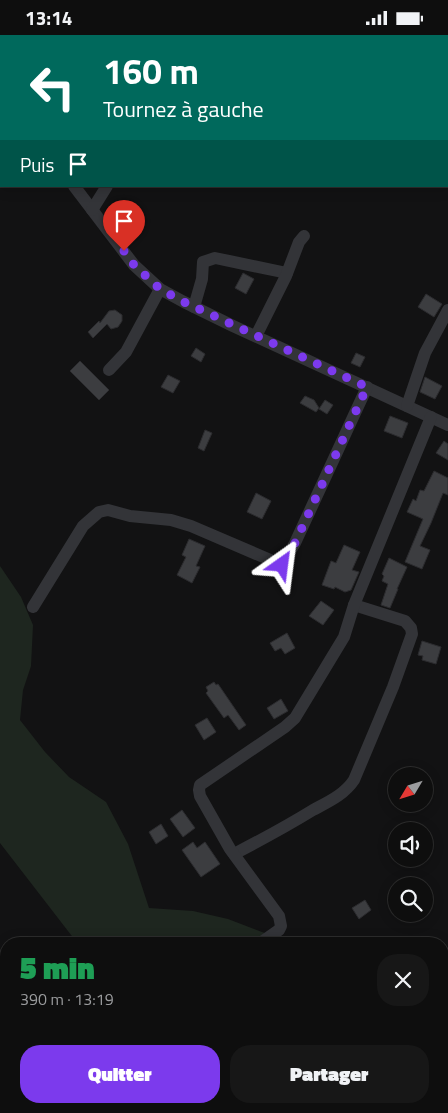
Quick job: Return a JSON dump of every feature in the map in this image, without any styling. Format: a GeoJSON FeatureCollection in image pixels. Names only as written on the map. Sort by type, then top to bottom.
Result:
{"type":"FeatureCollection","features":[{"type":"Feature","properties":{"kind":"street"},"geometry":{"type":"LineString","coordinates":[[75,187],[134,265],[160,289],[194,307],[448,425]]}},
{"type":"Feature","properties":{"kind":"street"},"geometry":{"type":"LineString","coordinates":[[92,210],[105,187]]}},
{"type":"Feature","properties":{"kind":"street"},"geometry":{"type":"LineString","coordinates":[[256,336],[287,273],[299,242],[304,236]]}},
{"type":"Feature","properties":{"kind":"street"},"geometry":{"type":"LineString","coordinates":[[194,307],[202,279],[202,262],[215,257],[287,273]]}},
{"type":"Feature","properties":{"kind":"street"},"geometry":{"type":"LineString","coordinates":[[108,370],[126,352],[160,289]]}},
{"type":"Feature","properties":{"kind":"street"},"geometry":{"type":"LineString","coordinates":[[407,406],[425,353],[448,310]]}},
{"type":"Feature","properties":{"kind":"street"},"geometry":{"type":"LineString","coordinates":[[33,607],[83,526],[99,512],[108,510],[130,517],[171,520],[191,526],[282,565],[299,535],[367,387]]}},
{"type":"Feature","properties":{"kind":"street"},"geometry":{"type":"LineString","coordinates":[[269,937],[279,930],[281,926],[279,916],[234,855],[198,790],[200,785],[285,727],[295,718],[344,637],[354,605],[431,417]]}},
{"type":"Feature","properties":{"kind":"street"},"geometry":{"type":"LineString","coordinates":[[234,855],[337,797],[348,789],[354,780],[393,687],[412,634],[411,628],[405,621],[354,605]]}},
{"type":"Feature","properties":{"kind":"shaded area"},"geometry":{"type":"Polygon","coordinates":[[[0,566],[21,597],[33,625],[31,666],[23,690],[20,720],[45,752],[69,777],[106,802],[128,844],[149,908],[193,911],[228,919],[275,937],[73,937],[0,843],[0,566]]]}},
{"type":"Feature","properties":{"kind":"building"},"geometry":{"type":"Polygon","coordinates":[[[243,273],[254,279],[246,294],[235,288],[243,273]]]}},
{"type":"Feature","properties":{"kind":"building"},"geometry":{"type":"Polygon","coordinates":[[[426,294],[442,304],[434,317],[418,307],[426,294]]]}},
{"type":"Feature","properties":{"kind":"building"},"geometry":{"type":"Polygon","coordinates":[[[115,310],[122,315],[122,321],[118,327],[111,329],[107,324],[93,338],[88,332],[99,321],[100,323],[109,311],[115,310]]]}},
{"type":"Feature","properties":{"kind":"building"},"geometry":{"type":"Polygon","coordinates":[[[196,348],[205,354],[201,362],[191,356],[196,348]]]}},
{"type":"Feature","properties":{"kind":"building"},"geometry":{"type":"Polygon","coordinates":[[[356,353],[365,357],[360,367],[351,363],[356,353]]]}},
{"type":"Feature","properties":{"kind":"building"},"geometry":{"type":"Polygon","coordinates":[[[80,361],[109,390],[99,400],[70,371],[80,361]]]}},
{"type":"Feature","properties":{"kind":"building"},"geometry":{"type":"Polygon","coordinates":[[[168,375],[180,381],[173,393],[161,387],[168,375]]]}},
{"type":"Feature","properties":{"kind":"building"},"geometry":{"type":"Polygon","coordinates":[[[425,377],[442,386],[435,399],[420,392],[425,377]]]}},
{"type":"Feature","properties":{"kind":"building"},"geometry":{"type":"Polygon","coordinates":[[[305,396],[314,400],[319,408],[316,412],[300,403],[305,396]]]}},
{"type":"Feature","properties":{"kind":"building"},"geometry":{"type":"Polygon","coordinates":[[[325,400],[333,405],[327,414],[319,409],[325,400]]]}},
{"type":"Feature","properties":{"kind":"building"},"geometry":{"type":"Polygon","coordinates":[[[390,416],[408,423],[402,438],[384,431],[390,416]]]}},
{"type":"Feature","properties":{"kind":"building"},"geometry":{"type":"Polygon","coordinates":[[[205,430],[212,433],[204,451],[198,448],[205,430]]]}},
{"type":"Feature","properties":{"kind":"building"},"geometry":{"type":"Polygon","coordinates":[[[444,441],[448,444],[448,460],[436,453],[444,441]]]}},
{"type":"Feature","properties":{"kind":"building"},"geometry":{"type":"Polygon","coordinates":[[[434,471],[448,478],[448,495],[443,493],[420,546],[430,550],[422,569],[405,562],[423,519],[407,512],[413,499],[416,501],[420,490],[424,491],[434,471]]]}},
{"type":"Feature","properties":{"kind":"building"},"geometry":{"type":"Polygon","coordinates":[[[256,493],[271,501],[262,519],[247,512],[256,493]]]}},
{"type":"Feature","properties":{"kind":"building"},"geometry":{"type":"Polygon","coordinates":[[[189,539],[205,546],[196,566],[200,567],[192,583],[177,575],[186,557],[182,555],[189,539]]]}},
{"type":"Feature","properties":{"kind":"building"},"geometry":{"type":"Polygon","coordinates":[[[344,545],[360,552],[352,570],[359,572],[351,590],[345,592],[335,587],[334,589],[322,585],[331,561],[336,563],[344,545]]]}},
{"type":"Feature","properties":{"kind":"building"},"geometry":{"type":"Polygon","coordinates":[[[389,558],[407,567],[390,608],[381,605],[388,584],[382,581],[384,576],[382,574],[389,558]]]}},
{"type":"Feature","properties":{"kind":"building"},"geometry":{"type":"Polygon","coordinates":[[[321,601],[334,610],[323,625],[309,616],[321,601]]]}},
{"type":"Feature","properties":{"kind":"building"},"geometry":{"type":"Polygon","coordinates":[[[287,633],[295,648],[285,654],[281,648],[275,651],[270,643],[287,633]]]}},
{"type":"Feature","properties":{"kind":"building"},"geometry":{"type":"Polygon","coordinates":[[[422,641],[441,647],[436,664],[422,660],[423,656],[418,655],[422,641]]]}},
{"type":"Feature","properties":{"kind":"building"},"geometry":{"type":"Polygon","coordinates":[[[214,682],[216,685],[218,684],[246,725],[239,730],[228,715],[224,718],[206,693],[208,691],[206,687],[214,682]]]}},
{"type":"Feature","properties":{"kind":"building"},"geometry":{"type":"Polygon","coordinates":[[[281,699],[288,711],[274,719],[267,708],[281,699]]]}},
{"type":"Feature","properties":{"kind":"building"},"geometry":{"type":"Polygon","coordinates":[[[207,718],[216,732],[204,740],[195,725],[207,718]]]}},
{"type":"Feature","properties":{"kind":"building"},"geometry":{"type":"Polygon","coordinates":[[[182,810],[195,828],[183,837],[170,819],[182,810]]]}},
{"type":"Feature","properties":{"kind":"building"},"geometry":{"type":"Polygon","coordinates":[[[161,824],[168,836],[156,844],[149,832],[161,824]]]}},
{"type":"Feature","properties":{"kind":"building"},"geometry":{"type":"Polygon","coordinates":[[[193,842],[197,848],[205,842],[220,864],[201,877],[182,850],[193,842]]]}},
{"type":"Feature","properties":{"kind":"building"},"geometry":{"type":"Polygon","coordinates":[[[365,900],[371,910],[359,919],[352,908],[365,900]]]}},
{"type":"Feature","properties":{"kind":"route"},"geometry":{"type":"LineString","coordinates":[[124,251],[134,265],[160,289],[367,387],[295,543],[282,565]]}}]}
